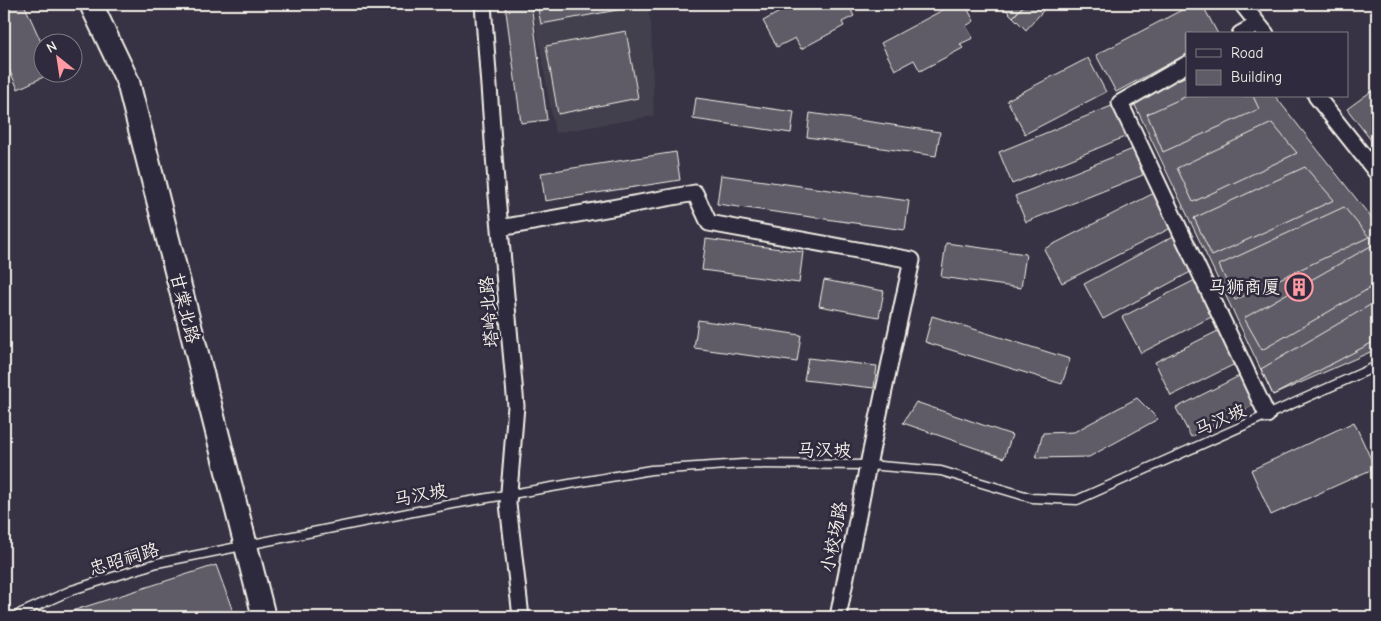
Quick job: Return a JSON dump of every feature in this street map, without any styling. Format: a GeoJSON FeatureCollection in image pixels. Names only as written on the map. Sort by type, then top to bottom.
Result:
{"type":"FeatureCollection","features":[{"type":"Feature","properties":{"kind":"street","name":"甘棠北路"},"geometry":{"type":"LineString","coordinates":[[91,4],[128,82],[264,617]]}},
{"type":"Feature","properties":{"kind":"street","name":"塔岭北路"},"geometry":{"type":"LineString","coordinates":[[482,4],[516,406],[508,504],[521,617]]}},
{"type":"Feature","properties":{"kind":"street"},"geometry":{"type":"LineString","coordinates":[[1242,4],[1262,29],[1249,32]]}},
{"type":"Feature","properties":{"kind":"street"},"geometry":{"type":"LineString","coordinates":[[1186,65],[1120,102],[1267,415]]}},
{"type":"Feature","properties":{"kind":"street"},"geometry":{"type":"LineString","coordinates":[[1318,98],[1377,173]]}},
{"type":"Feature","properties":{"kind":"street","name":"小校场路"},"geometry":{"type":"LineString","coordinates":[[500,228],[695,193],[710,223],[912,260],[838,617]]}},
{"type":"Feature","properties":{"kind":"lane","name":"马汉坡"},"geometry":{"type":"LineString","coordinates":[[246,545],[454,504],[651,470],[743,464],[868,465],[941,471],[1032,498],[1077,500],[1377,366]]}},
{"type":"Feature","properties":{"kind":"lane","name":"忠昭祠路"},"geometry":{"type":"LineString","coordinates":[[16,617],[21,612],[72,590],[157,563],[246,545]]}},
{"type":"Feature","properties":{"kind":"shaded area"},"geometry":{"type":"Polygon","coordinates":[[[532,4],[646,4],[651,22],[654,116],[555,133],[532,4]]]}},
{"type":"Feature","properties":{"kind":"building"},"geometry":{"type":"Polygon","coordinates":[[[4,4],[24,4],[37,32],[32,32],[33,82],[18,89],[4,58],[4,4]]]}},
{"type":"Feature","properties":{"kind":"building"},"geometry":{"type":"Polygon","coordinates":[[[505,4],[531,4],[547,120],[521,123],[505,4]]]}},
{"type":"Feature","properties":{"kind":"building"},"geometry":{"type":"Polygon","coordinates":[[[537,4],[628,4],[628,8],[541,24],[537,4]]]}},
{"type":"Feature","properties":{"kind":"building"},"geometry":{"type":"Polygon","coordinates":[[[794,4],[848,4],[854,16],[842,22],[844,26],[801,49],[795,38],[777,47],[763,21],[794,4]]]}},
{"type":"Feature","properties":{"kind":"building"},"geometry":{"type":"Polygon","coordinates":[[[954,4],[965,4],[974,21],[966,26],[973,38],[960,44],[963,48],[920,71],[914,60],[895,70],[881,43],[954,4]]]}},
{"type":"Feature","properties":{"kind":"building"},"geometry":{"type":"Polygon","coordinates":[[[1000,4],[1025,4],[1013,17],[1000,4]]]}},
{"type":"Feature","properties":{"kind":"building"},"geometry":{"type":"Polygon","coordinates":[[[1025,4],[1049,4],[1026,30],[1013,17],[1025,4]]]}},
{"type":"Feature","properties":{"kind":"building"},"geometry":{"type":"Polygon","coordinates":[[[1193,4],[1202,4],[1217,32],[1186,32],[1186,55],[1116,92],[1096,55],[1193,4]]]}},
{"type":"Feature","properties":{"kind":"building"},"geometry":{"type":"Polygon","coordinates":[[[626,31],[638,98],[558,114],[546,46],[626,31]]]}},
{"type":"Feature","properties":{"kind":"building"},"geometry":{"type":"Polygon","coordinates":[[[1088,58],[1106,92],[1025,134],[1007,100],[1088,58]]]}},
{"type":"Feature","properties":{"kind":"building","name":"马狮商厦"},"geometry":{"type":"Polygon","coordinates":[[[1186,76],[1186,98],[1277,98],[1377,225],[1377,349],[1273,395],[1132,99],[1186,76]]]}},
{"type":"Feature","properties":{"kind":"building"},"geometry":{"type":"Polygon","coordinates":[[[1377,87],[1377,148],[1347,109],[1377,87]]]}},
{"type":"Feature","properties":{"kind":"building"},"geometry":{"type":"Polygon","coordinates":[[[1186,96],[1186,98],[1254,98],[1259,109],[1163,152],[1147,114],[1186,96]]]}},
{"type":"Feature","properties":{"kind":"building"},"geometry":{"type":"Polygon","coordinates":[[[696,98],[794,112],[791,133],[693,119],[696,98]]]}},
{"type":"Feature","properties":{"kind":"building"},"geometry":{"type":"Polygon","coordinates":[[[1114,105],[1127,136],[1012,184],[999,152],[1114,105]]]}},
{"type":"Feature","properties":{"kind":"building"},"geometry":{"type":"Polygon","coordinates":[[[810,113],[940,132],[936,156],[807,137],[810,113]]]}},
{"type":"Feature","properties":{"kind":"building"},"geometry":{"type":"Polygon","coordinates":[[[1272,123],[1297,153],[1193,202],[1177,168],[1272,123]]]}},
{"type":"Feature","properties":{"kind":"building"},"geometry":{"type":"Polygon","coordinates":[[[1133,149],[1143,175],[1026,222],[1015,196],[1133,149]]]}},
{"type":"Feature","properties":{"kind":"building"},"geometry":{"type":"Polygon","coordinates":[[[676,152],[680,180],[545,201],[541,173],[676,152]]]}},
{"type":"Feature","properties":{"kind":"building"},"geometry":{"type":"Polygon","coordinates":[[[1305,167],[1334,200],[1212,256],[1194,218],[1305,167]]]}},
{"type":"Feature","properties":{"kind":"building"},"geometry":{"type":"Polygon","coordinates":[[[721,175],[909,201],[905,230],[717,204],[721,175]]]}},
{"type":"Feature","properties":{"kind":"building"},"geometry":{"type":"Polygon","coordinates":[[[1158,191],[1175,226],[1062,283],[1044,249],[1158,191]]]}},
{"type":"Feature","properties":{"kind":"building"},"geometry":{"type":"Polygon","coordinates":[[[1344,207],[1369,237],[1235,300],[1219,265],[1344,207]]]}},
{"type":"Feature","properties":{"kind":"building"},"geometry":{"type":"Polygon","coordinates":[[[1179,233],[1198,268],[1103,319],[1084,284],[1179,233]]]}},
{"type":"Feature","properties":{"kind":"building"},"geometry":{"type":"Polygon","coordinates":[[[706,239],[803,252],[799,283],[702,270],[706,239]]]}},
{"type":"Feature","properties":{"kind":"building"},"geometry":{"type":"Polygon","coordinates":[[[946,243],[1026,254],[1021,288],[941,277],[946,243]]]}},
{"type":"Feature","properties":{"kind":"building"},"geometry":{"type":"Polygon","coordinates":[[[1376,243],[1377,284],[1262,350],[1244,318],[1376,243]]]}},
{"type":"Feature","properties":{"kind":"building"},"geometry":{"type":"Polygon","coordinates":[[[1201,277],[1219,313],[1141,353],[1122,317],[1201,277]]]}},
{"type":"Feature","properties":{"kind":"building"},"geometry":{"type":"Polygon","coordinates":[[[824,280],[884,291],[879,317],[819,306],[824,280]]]}},
{"type":"Feature","properties":{"kind":"building"},"geometry":{"type":"Polygon","coordinates":[[[1377,301],[1377,340],[1273,395],[1261,369],[1377,301]]]}},
{"type":"Feature","properties":{"kind":"building"},"geometry":{"type":"Polygon","coordinates":[[[932,316],[1070,359],[1062,384],[925,342],[932,316]]]}},
{"type":"Feature","properties":{"kind":"building"},"geometry":{"type":"Polygon","coordinates":[[[698,320],[801,335],[797,362],[694,348],[698,320]]]}},
{"type":"Feature","properties":{"kind":"building"},"geometry":{"type":"Polygon","coordinates":[[[1222,329],[1239,362],[1171,396],[1155,362],[1222,329]]]}},
{"type":"Feature","properties":{"kind":"building"},"geometry":{"type":"Polygon","coordinates":[[[808,358],[877,366],[874,388],[804,380],[808,358]]]}},
{"type":"Feature","properties":{"kind":"building"},"geometry":{"type":"Polygon","coordinates":[[[1241,375],[1256,404],[1191,437],[1176,408],[1241,375]]]}},
{"type":"Feature","properties":{"kind":"building"},"geometry":{"type":"Polygon","coordinates":[[[1137,398],[1158,419],[1089,457],[1036,458],[1043,433],[1074,432],[1137,398]]]}},
{"type":"Feature","properties":{"kind":"building"},"geometry":{"type":"Polygon","coordinates":[[[916,402],[1012,435],[1004,458],[903,423],[916,402]]]}},
{"type":"Feature","properties":{"kind":"building"},"geometry":{"type":"Polygon","coordinates":[[[1354,422],[1375,468],[1271,515],[1251,470],[1354,422]]]}},
{"type":"Feature","properties":{"kind":"building"},"geometry":{"type":"Polygon","coordinates":[[[216,565],[235,617],[53,617],[216,565]]]}},
{"type":"Feature","properties":{"kind":"place","name":"马狮商厦"},"geometry":{"type":"Point","coordinates":[1299,287]}}]}
